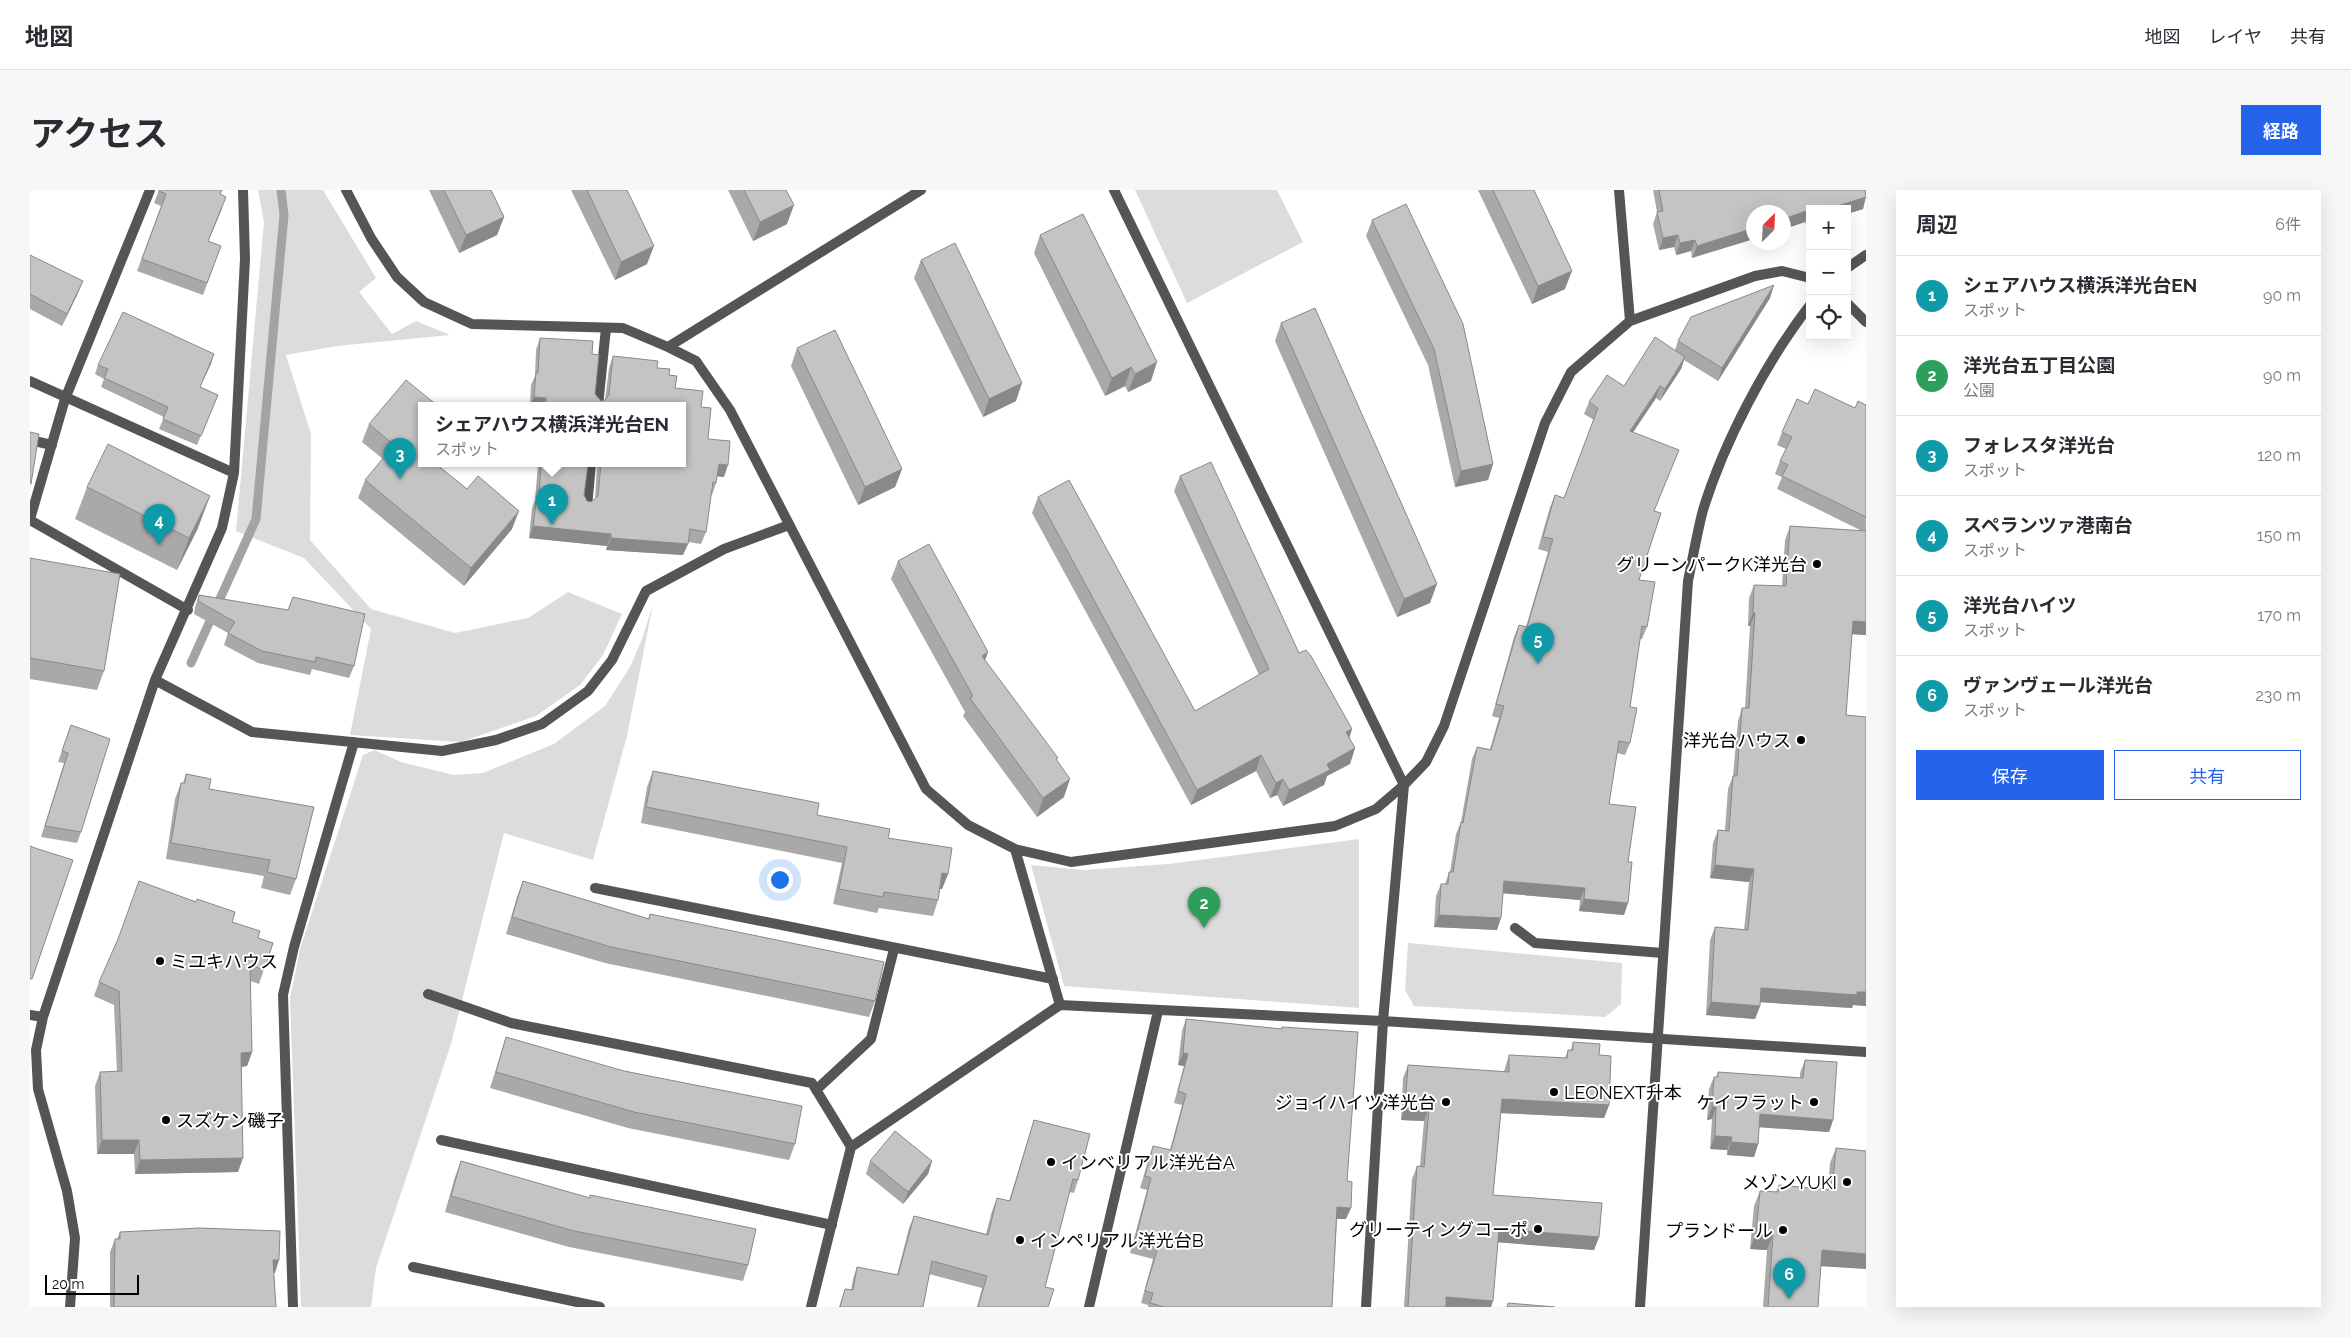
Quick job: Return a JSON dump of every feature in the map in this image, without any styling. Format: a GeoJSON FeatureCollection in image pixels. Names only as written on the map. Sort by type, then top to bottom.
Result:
{"type":"FeatureCollection","features":[{"type":"Feature","properties":{"kind":"street"},"geometry":{"type":"LineString","coordinates":[[150,190],[65,399],[30,519],[188,610]]}},
{"type":"Feature","properties":{"kind":"street"},"geometry":{"type":"LineString","coordinates":[[70,1307],[75,1238],[67,1191],[38,1089],[36,1050],[43,1018],[155,680],[188,610],[222,528],[234,473],[246,259],[243,190]]}},
{"type":"Feature","properties":{"kind":"street"},"geometry":{"type":"LineString","coordinates":[[346,190],[372,238],[397,277],[424,302],[472,324],[623,328],[696,361],[730,410],[926,789],[968,825],[1015,849],[1071,862],[1335,826],[1376,810],[1426,762],[1444,726],[1545,423],[1571,372],[1630,321],[1756,276],[1782,271],[1806,277]]}},
{"type":"Feature","properties":{"kind":"street"},"geometry":{"type":"LineString","coordinates":[[668,347],[921,190]]}},
{"type":"Feature","properties":{"kind":"street"},"geometry":{"type":"LineString","coordinates":[[1114,190],[1404,785],[1383,1021],[1366,1307]]}},
{"type":"Feature","properties":{"kind":"street"},"geometry":{"type":"LineString","coordinates":[[1619,190],[1630,321]]}},
{"type":"Feature","properties":{"kind":"street"},"geometry":{"type":"LineString","coordinates":[[1851,265],[1866,255]]}},
{"type":"Feature","properties":{"kind":"street"},"geometry":{"type":"LineString","coordinates":[[1851,307],[1866,322]]}},
{"type":"Feature","properties":{"kind":"street"},"geometry":{"type":"LineString","coordinates":[[1640,1307],[1688,581],[1704,510],[1727,448],[1769,366],[1793,327],[1806,310]]}},
{"type":"Feature","properties":{"kind":"street"},"geometry":{"type":"LineString","coordinates":[[598,402],[606,328]]}},
{"type":"Feature","properties":{"kind":"street"},"geometry":{"type":"LineString","coordinates":[[30,381],[65,399],[234,473]]}},
{"type":"Feature","properties":{"kind":"street"},"geometry":{"type":"LineString","coordinates":[[30,440],[52,445]]}},
{"type":"Feature","properties":{"kind":"street"},"geometry":{"type":"LineString","coordinates":[[587,508],[591,467]]}},
{"type":"Feature","properties":{"kind":"street"},"geometry":{"type":"LineString","coordinates":[[155,680],[252,732],[442,751],[496,740],[542,724],[588,691],[612,660],[646,591],[724,549],[789,524]]}},
{"type":"Feature","properties":{"kind":"street"},"geometry":{"type":"LineString","coordinates":[[293,1307],[283,995],[294,947],[354,742]]}},
{"type":"Feature","properties":{"kind":"street"},"geometry":{"type":"LineString","coordinates":[[1015,849],[1060,1005]]}},
{"type":"Feature","properties":{"kind":"street"},"geometry":{"type":"LineString","coordinates":[[595,888],[1052,979]]}},
{"type":"Feature","properties":{"kind":"street"},"geometry":{"type":"LineString","coordinates":[[1515,928],[1535,943],[1663,953]]}},
{"type":"Feature","properties":{"kind":"street"},"geometry":{"type":"LineString","coordinates":[[816,1090],[871,1040],[894,949]]}},
{"type":"Feature","properties":{"kind":"street"},"geometry":{"type":"LineString","coordinates":[[428,994],[511,1023],[812,1083],[851,1147]]}},
{"type":"Feature","properties":{"kind":"street"},"geometry":{"type":"LineString","coordinates":[[811,1307],[851,1147],[1060,1005],[1658,1037],[1866,1052]]}},
{"type":"Feature","properties":{"kind":"street"},"geometry":{"type":"LineString","coordinates":[[1089,1307],[1158,1010]]}},
{"type":"Feature","properties":{"kind":"street"},"geometry":{"type":"LineString","coordinates":[[30,1015],[43,1018]]}},
{"type":"Feature","properties":{"kind":"street"},"geometry":{"type":"LineString","coordinates":[[441,1140],[832,1225]]}},
{"type":"Feature","properties":{"kind":"street"},"geometry":{"type":"LineString","coordinates":[[413,1267],[600,1307]]}},
{"type":"Feature","properties":{"kind":"shaded area"},"geometry":{"type":"Polygon","coordinates":[[[258,190],[323,190],[376,278],[359,292],[392,334],[416,321],[450,335],[337,346],[286,355],[311,434],[310,540],[371,609],[455,633],[528,618],[568,592],[622,614],[603,655],[580,685],[536,716],[461,742],[350,735],[371,629],[304,558],[236,531],[264,222],[258,190]]]}},
{"type":"Feature","properties":{"kind":"shaded area"},"geometry":{"type":"Polygon","coordinates":[[[1135,190],[1277,190],[1303,242],[1187,303],[1135,190]]]}},
{"type":"Feature","properties":{"kind":"shaded area"},"geometry":{"type":"Polygon","coordinates":[[[653,604],[627,736],[593,860],[504,833],[451,1044],[376,1268],[371,1307],[301,1307],[290,998],[300,949],[363,755],[374,750],[401,762],[454,775],[483,773],[554,744],[605,706],[630,667],[642,639],[653,604]]]}},
{"type":"Feature","properties":{"kind":"shaded area"},"geometry":{"type":"Polygon","coordinates":[[[1359,839],[1359,1008],[1064,986],[1031,865],[1084,870],[1168,864],[1359,839]]]}},
{"type":"Feature","properties":{"kind":"shaded area"},"geometry":{"type":"Polygon","coordinates":[[[1408,943],[1622,963],[1621,1004],[1605,1017],[1414,1006],[1405,990],[1408,943]]]}},
{"type":"Feature","properties":{"kind":"building"},"geometry":{"type":"Polygon","coordinates":[[[159,190],[222,190],[220,194],[226,197],[208,241],[221,246],[207,283],[142,259],[166,194],[159,190]]]}},
{"type":"Feature","properties":{"kind":"building"},"geometry":{"type":"Polygon","coordinates":[[[444,190],[491,190],[504,217],[466,235],[444,190]]]}},
{"type":"Feature","properties":{"kind":"building"},"geometry":{"type":"Polygon","coordinates":[[[587,190],[627,190],[654,246],[621,262],[587,190]]]}},
{"type":"Feature","properties":{"kind":"building"},"geometry":{"type":"Polygon","coordinates":[[[744,190],[786,190],[794,205],[760,222],[744,190]]]}},
{"type":"Feature","properties":{"kind":"building"},"geometry":{"type":"Polygon","coordinates":[[[1493,190],[1534,190],[1572,271],[1538,286],[1493,190]]]}},
{"type":"Feature","properties":{"kind":"building"},"geometry":{"type":"Polygon","coordinates":[[[1659,190],[1865,190],[1866,197],[1840,205],[1806,205],[1806,211],[1791,216],[1791,205],[1746,205],[1746,231],[1697,246],[1695,240],[1680,243],[1678,235],[1663,238],[1657,212],[1663,211],[1659,190]]]}},
{"type":"Feature","properties":{"kind":"building"},"geometry":{"type":"Polygon","coordinates":[[[1406,204],[1463,324],[1493,464],[1461,471],[1434,349],[1372,220],[1406,204]]]}},
{"type":"Feature","properties":{"kind":"building"},"geometry":{"type":"Polygon","coordinates":[[[1083,214],[1157,362],[1135,374],[1131,367],[1112,378],[1040,235],[1083,214]]]}},
{"type":"Feature","properties":{"kind":"building"},"geometry":{"type":"Polygon","coordinates":[[[955,243],[1022,383],[989,399],[921,260],[955,243]]]}},
{"type":"Feature","properties":{"kind":"building"},"geometry":{"type":"Polygon","coordinates":[[[30,255],[83,281],[67,314],[30,294],[30,255]]]}},
{"type":"Feature","properties":{"kind":"building"},"geometry":{"type":"Polygon","coordinates":[[[1774,285],[1722,368],[1678,341],[1691,317],[1774,285]]]}},
{"type":"Feature","properties":{"kind":"building"},"geometry":{"type":"Polygon","coordinates":[[[1315,308],[1437,584],[1404,599],[1281,323],[1315,308]]]}},
{"type":"Feature","properties":{"kind":"building"},"geometry":{"type":"Polygon","coordinates":[[[123,312],[214,354],[200,387],[218,395],[201,436],[163,419],[168,407],[104,378],[108,369],[98,365],[123,312]]]}},
{"type":"Feature","properties":{"kind":"building"},"geometry":{"type":"Polygon","coordinates":[[[835,330],[902,469],[865,487],[797,348],[835,330]]]}},
{"type":"Feature","properties":{"kind":"building"},"geometry":{"type":"Polygon","coordinates":[[[1655,337],[1685,357],[1665,389],[1660,386],[1630,431],[1679,450],[1654,511],[1661,513],[1639,580],[1655,582],[1647,627],[1642,626],[1630,707],[1637,708],[1630,743],[1619,741],[1609,804],[1636,807],[1628,862],[1632,862],[1628,903],[1584,899],[1585,888],[1504,881],[1501,918],[1439,915],[1441,884],[1448,884],[1449,872],[1453,872],[1461,822],[1463,823],[1477,747],[1491,750],[1504,706],[1496,704],[1519,625],[1527,627],[1553,539],[1543,537],[1555,495],[1564,498],[1598,408],[1589,402],[1607,375],[1624,386],[1655,337]]]}},
{"type":"Feature","properties":{"kind":"building"},"geometry":{"type":"Polygon","coordinates":[[[540,338],[593,341],[592,354],[599,355],[595,394],[601,401],[605,400],[609,395],[613,356],[658,361],[657,368],[670,369],[669,375],[677,376],[675,388],[703,391],[701,407],[711,408],[708,439],[730,441],[728,465],[719,464],[716,483],[713,482],[706,532],[690,529],[688,544],[611,538],[611,534],[533,526],[537,496],[539,496],[541,467],[588,467],[584,495],[587,501],[591,502],[598,496],[601,467],[686,467],[686,402],[546,402],[546,398],[534,397],[536,373],[538,373],[540,338]]]}},
{"type":"Feature","properties":{"kind":"building"},"geometry":{"type":"Polygon","coordinates":[[[406,380],[433,402],[418,402],[418,467],[440,467],[467,489],[478,476],[519,511],[471,568],[365,480],[394,445],[369,424],[406,380]]]}},
{"type":"Feature","properties":{"kind":"building"},"geometry":{"type":"Polygon","coordinates":[[[1815,389],[1855,408],[1858,401],[1866,405],[1866,517],[1782,476],[1788,465],[1780,461],[1792,437],[1782,432],[1797,399],[1808,404],[1815,389]]]}},
{"type":"Feature","properties":{"kind":"building"},"geometry":{"type":"Polygon","coordinates":[[[30,432],[39,434],[31,484],[30,484],[30,432]]]}},
{"type":"Feature","properties":{"kind":"building"},"geometry":{"type":"Polygon","coordinates":[[[108,444],[210,496],[189,538],[87,487],[108,444]]]}},
{"type":"Feature","properties":{"kind":"building"},"geometry":{"type":"Polygon","coordinates":[[[1211,462],[1299,653],[1306,650],[1311,656],[1352,729],[1346,732],[1355,748],[1327,764],[1330,770],[1289,790],[1283,779],[1276,783],[1261,755],[1197,790],[1038,497],[1069,480],[1195,711],[1269,669],[1180,476],[1211,462]]]}},
{"type":"Feature","properties":{"kind":"building"},"geometry":{"type":"Polygon","coordinates":[[[1790,526],[1866,531],[1866,622],[1853,621],[1846,715],[1866,717],[1866,992],[1857,992],[1857,995],[1761,988],[1760,1006],[1711,1002],[1715,927],[1748,930],[1754,869],[1715,865],[1718,830],[1729,831],[1733,776],[1737,776],[1742,708],[1749,708],[1755,613],[1753,613],[1754,585],[1786,586],[1790,526]]]}},
{"type":"Feature","properties":{"kind":"building"},"geometry":{"type":"Polygon","coordinates":[[[929,544],[988,652],[982,656],[1058,758],[1056,759],[1070,779],[1043,798],[970,698],[973,696],[898,561],[929,544]]]}},
{"type":"Feature","properties":{"kind":"building"},"geometry":{"type":"Polygon","coordinates":[[[30,558],[120,574],[104,671],[30,658],[30,558]]]}},
{"type":"Feature","properties":{"kind":"building"},"geometry":{"type":"Polygon","coordinates":[[[199,595],[288,610],[293,597],[365,614],[354,666],[316,657],[315,662],[262,651],[228,633],[235,622],[198,601],[199,595]]]}},
{"type":"Feature","properties":{"kind":"building"},"geometry":{"type":"Polygon","coordinates":[[[71,725],[110,739],[81,832],[45,826],[68,753],[62,751],[71,725]]]}},
{"type":"Feature","properties":{"kind":"building"},"geometry":{"type":"Polygon","coordinates":[[[653,771],[819,803],[817,815],[890,829],[888,838],[952,848],[948,874],[942,873],[938,900],[884,892],[883,897],[839,889],[847,847],[646,807],[653,771]]]}},
{"type":"Feature","properties":{"kind":"building"},"geometry":{"type":"Polygon","coordinates":[[[186,774],[211,779],[209,789],[314,807],[296,879],[267,872],[270,860],[171,843],[181,783],[185,783],[186,774]]]}},
{"type":"Feature","properties":{"kind":"building"},"geometry":{"type":"Polygon","coordinates":[[[30,846],[73,860],[32,979],[30,979],[30,846]]]}},
{"type":"Feature","properties":{"kind":"building"},"geometry":{"type":"Polygon","coordinates":[[[139,881],[196,902],[197,899],[235,912],[232,922],[260,931],[258,938],[273,943],[264,970],[250,965],[252,1052],[241,1053],[243,1158],[140,1160],[139,1140],[102,1140],[100,1072],[122,1071],[119,991],[99,982],[118,939],[139,881]]]}},
{"type":"Feature","properties":{"kind":"building"},"geometry":{"type":"Polygon","coordinates":[[[523,881],[649,919],[650,914],[884,962],[875,1001],[611,947],[512,917],[523,881]]]}},
{"type":"Feature","properties":{"kind":"building"},"geometry":{"type":"Polygon","coordinates":[[[1186,1019],[1282,1029],[1282,1027],[1358,1032],[1347,1181],[1352,1182],[1351,1208],[1337,1207],[1332,1307],[1164,1307],[1150,1303],[1153,1293],[1145,1291],[1158,1247],[1135,1241],[1151,1178],[1145,1176],[1153,1146],[1171,1150],[1186,1094],[1178,1091],[1188,1054],[1183,1053],[1186,1019]]]}},
{"type":"Feature","properties":{"kind":"building"},"geometry":{"type":"Polygon","coordinates":[[[506,1037],[624,1071],[802,1106],[795,1144],[634,1112],[496,1072],[506,1037]]]}},
{"type":"Feature","properties":{"kind":"building"},"geometry":{"type":"Polygon","coordinates":[[[1573,1042],[1600,1044],[1599,1055],[1611,1056],[1609,1105],[1502,1099],[1493,1195],[1602,1203],[1599,1237],[1499,1229],[1493,1301],[1446,1297],[1446,1307],[1408,1307],[1417,1166],[1424,1167],[1429,1108],[1405,1106],[1408,1065],[1509,1072],[1509,1055],[1567,1058],[1568,1050],[1573,1050],[1573,1042]]]}},
{"type":"Feature","properties":{"kind":"building"},"geometry":{"type":"Polygon","coordinates":[[[1805,1060],[1837,1062],[1833,1120],[1760,1114],[1758,1144],[1731,1142],[1732,1137],[1715,1136],[1716,1107],[1712,1107],[1714,1077],[1718,1077],[1718,1072],[1803,1078],[1805,1060]]]}},
{"type":"Feature","properties":{"kind":"building"},"geometry":{"type":"Polygon","coordinates":[[[1034,1120],[1090,1134],[1078,1180],[1073,1179],[1045,1287],[1054,1289],[1048,1307],[978,1307],[987,1276],[932,1261],[923,1307],[840,1307],[845,1289],[853,1290],[857,1267],[898,1275],[914,1216],[988,1235],[997,1198],[1010,1201],[1034,1120]]]}},
{"type":"Feature","properties":{"kind":"building"},"geometry":{"type":"Polygon","coordinates":[[[895,1131],[932,1161],[908,1192],[870,1161],[895,1131]]]}},
{"type":"Feature","properties":{"kind":"building"},"geometry":{"type":"Polygon","coordinates":[[[1836,1148],[1866,1151],[1866,1254],[1822,1250],[1818,1307],[1768,1307],[1773,1235],[1756,1234],[1760,1191],[1778,1192],[1779,1185],[1832,1190],[1836,1148]]]}},
{"type":"Feature","properties":{"kind":"building"},"geometry":{"type":"Polygon","coordinates":[[[461,1161],[590,1198],[590,1195],[756,1229],[748,1265],[574,1231],[451,1196],[461,1161]]]}},
{"type":"Feature","properties":{"kind":"building"},"geometry":{"type":"Polygon","coordinates":[[[199,1228],[280,1231],[279,1260],[273,1260],[276,1307],[114,1307],[115,1239],[120,1239],[120,1232],[199,1228]]]}},
{"type":"Feature","properties":{"kind":"building"},"geometry":{"type":"Polygon","coordinates":[[[1508,1303],[1555,1307],[1507,1307],[1508,1303]]]}},
{"type":"Feature","properties":{"kind":"waterway"},"geometry":{"type":"LineString","coordinates":[[191,663],[256,519],[284,215],[281,190]]}},
{"type":"Feature","properties":{"kind":"place","name":"フォレスタ洋光台"},"geometry":{"type":"Point","coordinates":[400,479]}},
{"type":"Feature","properties":{"kind":"place","name":"シェアハウス横浜洋光台EN"},"geometry":{"type":"Point","coordinates":[552,525]}},
{"type":"Feature","properties":{"kind":"place","name":"スペランツァ港南台"},"geometry":{"type":"Point","coordinates":[159,545]}},
{"type":"Feature","properties":{"kind":"place","name":"グリーンパークK洋光台"},"geometry":{"type":"Point","coordinates":[1817,564]}},
{"type":"Feature","properties":{"kind":"place","name":"洋光台ハイツ"},"geometry":{"type":"Point","coordinates":[1538,664]}},
{"type":"Feature","properties":{"kind":"place","name":"洋光台ハウス"},"geometry":{"type":"Point","coordinates":[1801,740]}},
{"type":"Feature","properties":{"kind":"place","name":"洋光台五丁目公園"},"geometry":{"type":"Point","coordinates":[1204,928]}},
{"type":"Feature","properties":{"kind":"place","name":"ミユキハウス"},"geometry":{"type":"Point","coordinates":[160,961]}},
{"type":"Feature","properties":{"kind":"place","name":"LEONEXT升本"},"geometry":{"type":"Point","coordinates":[1554,1092]}},
{"type":"Feature","properties":{"kind":"place","name":"ジョイハイツ洋光台"},"geometry":{"type":"Point","coordinates":[1446,1102]}},
{"type":"Feature","properties":{"kind":"place","name":"ケイフラット"},"geometry":{"type":"Point","coordinates":[1814,1102]}},
{"type":"Feature","properties":{"kind":"place","name":"スズケン磯子"},"geometry":{"type":"Point","coordinates":[166,1120]}},
{"type":"Feature","properties":{"kind":"place","name":"インベリアル洋光台A"},"geometry":{"type":"Point","coordinates":[1051,1162]}},
{"type":"Feature","properties":{"kind":"place","name":"メゾンYUKI"},"geometry":{"type":"Point","coordinates":[1847,1182]}},
{"type":"Feature","properties":{"kind":"place","name":"グリーティングコーポ"},"geometry":{"type":"Point","coordinates":[1538,1229]}},
{"type":"Feature","properties":{"kind":"place","name":"プランドール"},"geometry":{"type":"Point","coordinates":[1783,1230]}},
{"type":"Feature","properties":{"kind":"place","name":"インペリアル洋光台B"},"geometry":{"type":"Point","coordinates":[1020,1240]}},
{"type":"Feature","properties":{"kind":"place","name":"ヴァンヴェール洋光台"},"geometry":{"type":"Point","coordinates":[1789,1299]}}]}
